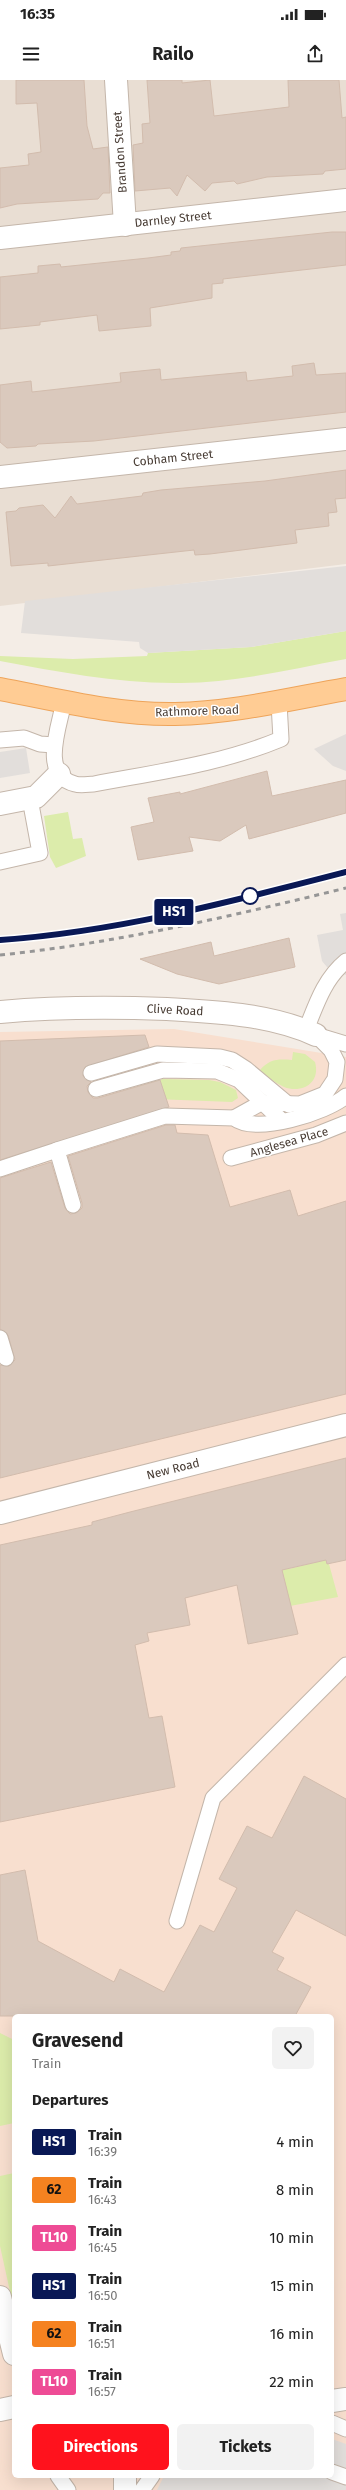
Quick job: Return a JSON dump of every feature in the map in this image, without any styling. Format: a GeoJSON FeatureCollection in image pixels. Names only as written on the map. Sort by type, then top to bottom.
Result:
{"type":"FeatureCollection","features":[{"type":"Feature","properties":{"kind":"main road","name":"Rathmore Road"},"geometry":{"type":"LineString","coordinates":[[0,689],[117,711],[174,714],[240,710],[346,689]]}},
{"type":"Feature","properties":{"kind":"street","name":"Brandon Street"},"geometry":{"type":"LineString","coordinates":[[116,80],[125,225]]}},
{"type":"Feature","properties":{"kind":"street","name":"Darnley Street"},"geometry":{"type":"LineString","coordinates":[[0,238],[346,200]]}},
{"type":"Feature","properties":{"kind":"street","name":"Cobham Street"},"geometry":{"type":"LineString","coordinates":[[0,477],[346,439]]}},
{"type":"Feature","properties":{"kind":"street"},"geometry":{"type":"LineString","coordinates":[[0,804],[36,797],[59,774]]}},
{"type":"Feature","properties":{"kind":"street","name":"Clive Road"},"geometry":{"type":"LineString","coordinates":[[0,1012],[80,1007],[202,1011],[276,1021],[311,1032]]}},
{"type":"Feature","properties":{"kind":"street","name":"New Road"},"geometry":{"type":"LineString","coordinates":[[0,1513],[346,1425]]}},
{"type":"Feature","properties":{"kind":"street"},"geometry":{"type":"LineString","coordinates":[[0,2297],[12,2346]]}},
{"type":"Feature","properties":{"kind":"street"},"geometry":{"type":"LineString","coordinates":[[334,2401],[346,2399]]}},
{"type":"Feature","properties":{"kind":"street"},"geometry":{"type":"LineString","coordinates":[[0,2410],[12,2407]]}},
{"type":"Feature","properties":{"kind":"street"},"geometry":{"type":"LineString","coordinates":[[125,2478],[125,2490]]}},
{"type":"Feature","properties":{"kind":"lane"},"geometry":{"type":"LineString","coordinates":[[64,701],[53,756],[59,774],[75,784],[94,784],[222,759],[254,750],[281,739],[279,703]]}},
{"type":"Feature","properties":{"kind":"lane"},"geometry":{"type":"LineString","coordinates":[[0,740],[24,738],[40,744],[54,745]]}},
{"type":"Feature","properties":{"kind":"lane"},"geometry":{"type":"LineString","coordinates":[[0,862],[40,853],[34,812],[30,799]]}},
{"type":"Feature","properties":{"kind":"lane"},"geometry":{"type":"LineString","coordinates":[[96,1089],[163,1070],[217,1071],[239,1080],[261,1103],[287,1114],[317,1099],[330,1088],[336,1079],[337,1068],[335,1056],[311,1032],[327,981],[334,970],[346,960]]}},
{"type":"Feature","properties":{"kind":"lane","name":"Clive Road"},"geometry":{"type":"LineString","coordinates":[[311,1032],[346,1044]]}},
{"type":"Feature","properties":{"kind":"lane"},"geometry":{"type":"LineString","coordinates":[[91,1073],[157,1054],[220,1057],[232,1060],[246,1069],[287,1114]]}},
{"type":"Feature","properties":{"kind":"lane"},"geometry":{"type":"LineString","coordinates":[[234,1118],[241,1124],[247,1124],[287,1114],[332,1107],[346,1096]]}},
{"type":"Feature","properties":{"kind":"lane"},"geometry":{"type":"LineString","coordinates":[[0,1169],[165,1116],[234,1118],[261,1103]]}},
{"type":"Feature","properties":{"kind":"lane","name":"Anglesea Place"},"geometry":{"type":"LineString","coordinates":[[231,1158],[316,1135],[346,1123]]}},
{"type":"Feature","properties":{"kind":"lane"},"geometry":{"type":"LineString","coordinates":[[57,1150],[73,1205]]}},
{"type":"Feature","properties":{"kind":"lane"},"geometry":{"type":"LineString","coordinates":[[0,1338],[6,1358]]}},
{"type":"Feature","properties":{"kind":"lane"},"geometry":{"type":"LineString","coordinates":[[177,1921],[213,1798],[346,1665]]}},
{"type":"Feature","properties":{"kind":"lane"},"geometry":{"type":"LineString","coordinates":[[334,2424],[346,2429]]}},
{"type":"Feature","properties":{"kind":"lane"},"geometry":{"type":"LineString","coordinates":[[334,2473],[346,2477]]}},
{"type":"Feature","properties":{"kind":"lane"},"geometry":{"type":"LineString","coordinates":[[59,2478],[68,2490]]}},
{"type":"Feature","properties":{"kind":"lane"},"geometry":{"type":"LineString","coordinates":[[142,2490],[151,2478]]}},
{"type":"Feature","properties":{"kind":"shaded area"},"geometry":{"type":"Polygon","coordinates":[[[0,80],[346,80],[346,564],[0,606],[0,80]]]}},
{"type":"Feature","properties":{"kind":"shaded area"},"geometry":{"type":"Polygon","coordinates":[[[346,566],[346,631],[251,647],[148,653],[140,648],[139,642],[21,633],[25,601],[346,566]]]}},
{"type":"Feature","properties":{"kind":"shaded area"},"geometry":{"type":"Polygon","coordinates":[[[346,734],[346,771],[333,766],[314,749],[346,734]]]}},
{"type":"Feature","properties":{"kind":"shaded area"},"geometry":{"type":"Polygon","coordinates":[[[26,748],[30,773],[0,778],[0,752],[26,748]]]}},
{"type":"Feature","properties":{"kind":"shaded area"},"geometry":{"type":"Polygon","coordinates":[[[346,913],[346,975],[327,967],[322,961],[317,935],[343,930],[340,914],[346,913]]]}},
{"type":"Feature","properties":{"kind":"shaded area"},"geometry":{"type":"Polygon","coordinates":[[[174,1029],[346,1057],[346,2490],[0,2490],[0,1032],[174,1029]]]}},
{"type":"Feature","properties":{"kind":"shaded area"},"geometry":{"type":"Polygon","coordinates":[[[334,2440],[346,2444],[346,2490],[157,2490],[163,2478],[334,2478],[334,2440]]]}},
{"type":"Feature","properties":{"kind":"green space"},"geometry":{"type":"Polygon","coordinates":[[[346,631],[346,659],[264,675],[222,681],[181,683],[135,682],[0,661],[0,656],[73,659],[147,656],[148,653],[251,647],[346,631]]]}},
{"type":"Feature","properties":{"kind":"green space"},"geometry":{"type":"Polygon","coordinates":[[[68,812],[73,839],[82,838],[86,856],[56,868],[50,857],[44,816],[68,812]]]}},
{"type":"Feature","properties":{"kind":"green space"},"geometry":{"type":"Polygon","coordinates":[[[293,1052],[305,1054],[315,1062],[316,1069],[313,1081],[303,1088],[291,1089],[284,1087],[260,1070],[274,1060],[292,1060],[293,1052]]]}},
{"type":"Feature","properties":{"kind":"green space"},"geometry":{"type":"Polygon","coordinates":[[[163,1079],[209,1080],[220,1082],[236,1090],[238,1098],[232,1102],[103,1097],[163,1079]]]}},
{"type":"Feature","properties":{"kind":"green space"},"geometry":{"type":"Polygon","coordinates":[[[315,1518],[327,1564],[329,1564],[338,1597],[253,1613],[248,1591],[285,1582],[277,1551],[284,1549],[289,1569],[321,1561],[315,1518]]]}},
{"type":"Feature","properties":{"kind":"green space"},"geometry":{"type":"Polygon","coordinates":[[[0,2033],[12,2039],[12,2123],[0,2126],[0,2033]]]}},
{"type":"Feature","properties":{"kind":"green space"},"geometry":{"type":"Polygon","coordinates":[[[12,2173],[12,2301],[0,2246],[0,2176],[12,2173]]]}},
{"type":"Feature","properties":{"kind":"building"},"geometry":{"type":"Polygon","coordinates":[[[16,80],[84,80],[87,126],[93,149],[108,147],[110,193],[103,193],[98,199],[17,204],[0,208],[0,168],[29,165],[28,154],[41,152],[37,103],[16,104],[16,80]]]}},
{"type":"Feature","properties":{"kind":"building"},"geometry":{"type":"Polygon","coordinates":[[[147,80],[182,80],[182,83],[210,80],[214,116],[289,107],[288,80],[339,80],[342,118],[346,117],[346,169],[325,171],[323,174],[267,177],[237,184],[234,181],[212,183],[205,191],[187,175],[177,196],[170,188],[135,191],[133,145],[143,143],[142,124],[150,123],[147,80]]]}},
{"type":"Feature","properties":{"kind":"building"},"geometry":{"type":"Polygon","coordinates":[[[332,232],[346,232],[346,265],[223,279],[223,283],[212,284],[212,298],[150,308],[151,326],[99,331],[97,315],[40,322],[40,325],[0,329],[0,277],[38,273],[38,266],[60,264],[61,267],[148,258],[171,255],[171,252],[180,251],[181,248],[332,232]]]}},
{"type":"Feature","properties":{"kind":"building"},"geometry":{"type":"Polygon","coordinates":[[[314,363],[316,375],[346,373],[346,412],[94,441],[38,444],[36,446],[7,448],[0,442],[0,385],[31,381],[32,392],[121,382],[120,373],[160,369],[161,380],[246,372],[247,381],[293,376],[292,366],[314,363]]]}},
{"type":"Feature","properties":{"kind":"building"},"geometry":{"type":"Polygon","coordinates":[[[346,470],[346,498],[335,499],[337,512],[328,513],[329,526],[295,530],[297,543],[210,554],[195,555],[194,550],[48,566],[48,563],[11,566],[6,512],[16,511],[19,508],[43,505],[55,518],[71,496],[77,504],[142,496],[143,493],[161,490],[265,481],[346,470]]]}},
{"type":"Feature","properties":{"kind":"building"},"geometry":{"type":"Polygon","coordinates":[[[267,771],[272,796],[346,780],[346,813],[249,839],[246,825],[220,841],[189,837],[193,851],[138,860],[131,827],[154,822],[148,798],[180,792],[180,794],[267,771]]]}},
{"type":"Feature","properties":{"kind":"building"},"geometry":{"type":"Polygon","coordinates":[[[289,938],[295,967],[219,984],[177,974],[140,959],[211,942],[214,956],[289,938]]]}},
{"type":"Feature","properties":{"kind":"building"},"geometry":{"type":"Polygon","coordinates":[[[145,1035],[149,1047],[85,1067],[83,1076],[91,1082],[87,1086],[88,1092],[93,1098],[98,1098],[160,1080],[169,1107],[0,1160],[0,1041],[145,1035]]]}},
{"type":"Feature","properties":{"kind":"building"},"geometry":{"type":"Polygon","coordinates":[[[166,1125],[175,1125],[177,1133],[208,1135],[230,1207],[290,1190],[298,1216],[346,1201],[346,1394],[0,1478],[0,1365],[9,1366],[15,1360],[8,1335],[0,1329],[0,1178],[51,1162],[65,1208],[70,1214],[76,1213],[82,1208],[82,1203],[68,1156],[166,1125]]]}},
{"type":"Feature","properties":{"kind":"building"},"geometry":{"type":"Polygon","coordinates":[[[346,1458],[346,1560],[327,1564],[326,1560],[282,1570],[298,1634],[248,1644],[237,1585],[185,1598],[190,1625],[147,1633],[149,1641],[135,1645],[149,1718],[162,1716],[175,1787],[0,1822],[0,1545],[92,1525],[92,1522],[346,1458]]]}},
{"type":"Feature","properties":{"kind":"building"},"geometry":{"type":"Polygon","coordinates":[[[304,1776],[346,1799],[346,1936],[296,1910],[272,1952],[284,1958],[277,1970],[311,1987],[296,2014],[12,2014],[12,2016],[0,2016],[0,1875],[25,1870],[38,1941],[114,1982],[120,1969],[164,1992],[200,1925],[214,1932],[237,1888],[219,1879],[247,1826],[272,1838],[304,1776]]]}},
{"type":"Feature","properties":{"kind":"railway"},"geometry":{"type":"LineString","coordinates":[[0,939],[44,935],[131,922],[218,904],[346,872]]}},
{"type":"Feature","properties":{"kind":"railway"},"geometry":{"type":"LineString","coordinates":[[0,955],[44,950],[174,928],[346,888]]}},
{"type":"Feature","properties":{"kind":"train","name":"HS1"},"geometry":{"type":"LineString","coordinates":[[0,940],[111,925],[247,897],[346,872]]}}]}
